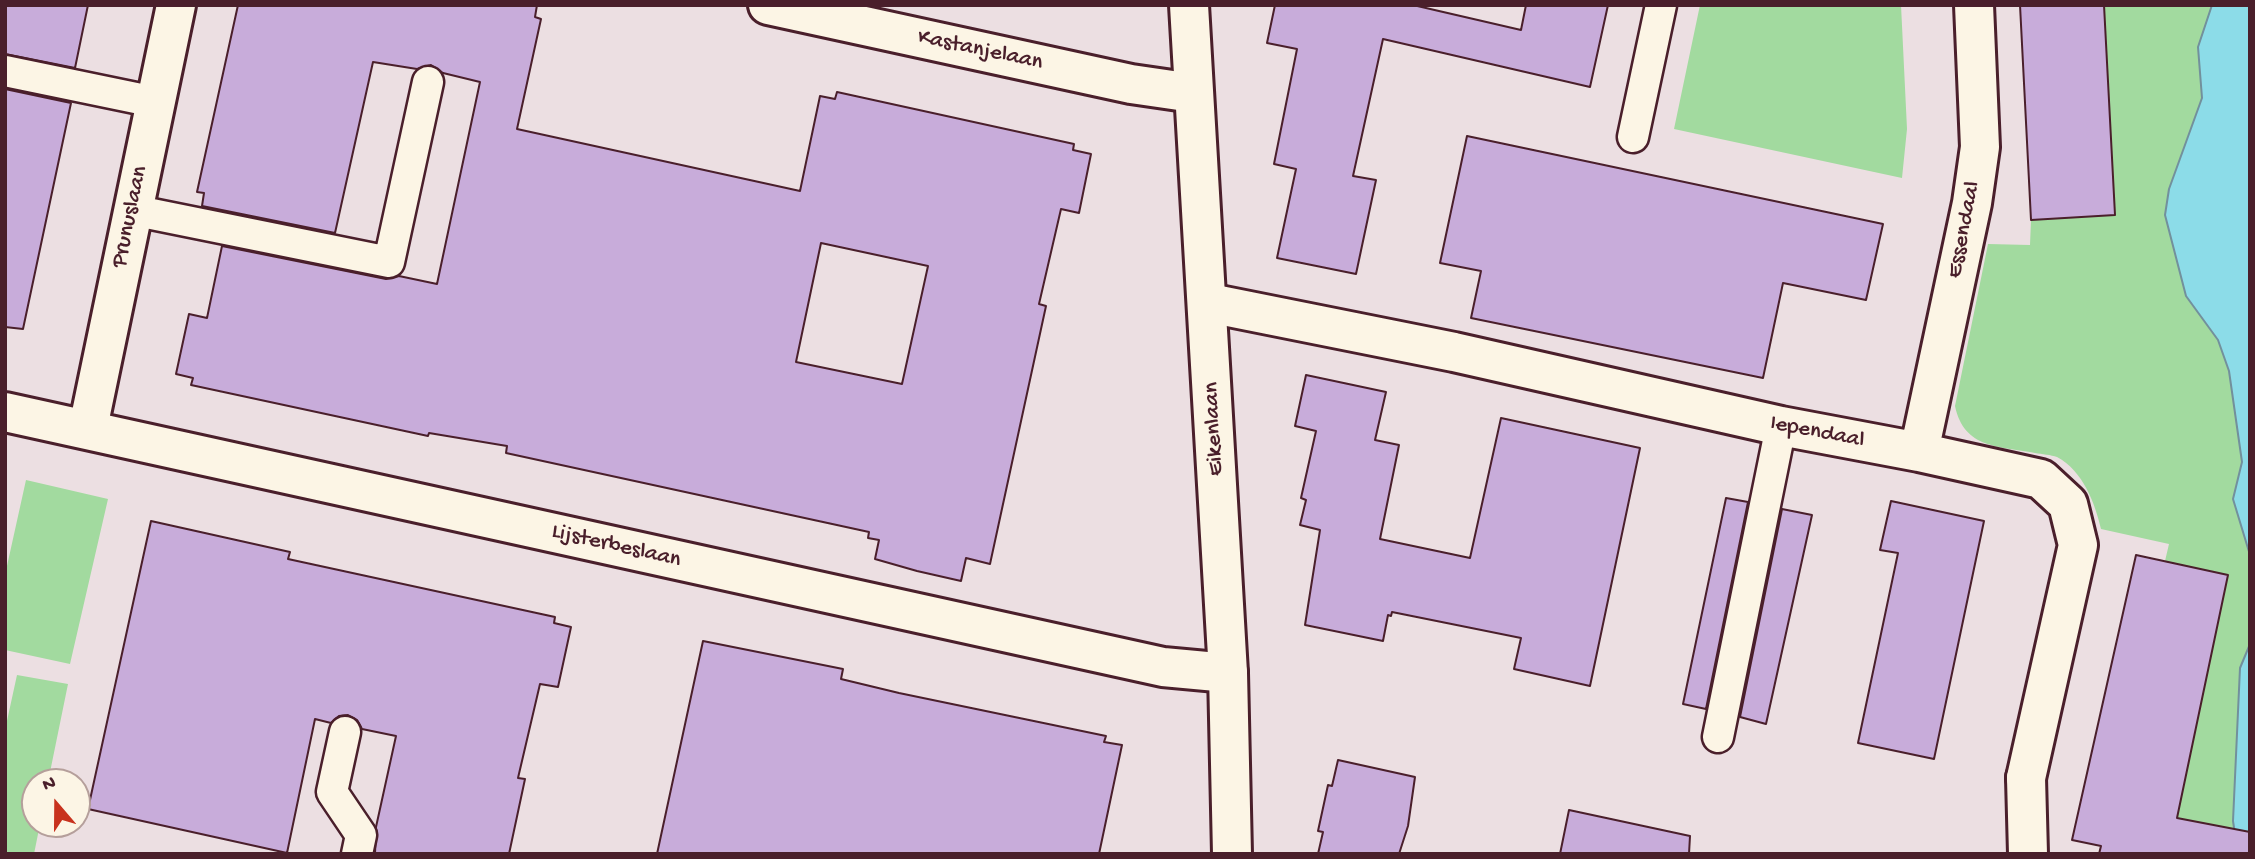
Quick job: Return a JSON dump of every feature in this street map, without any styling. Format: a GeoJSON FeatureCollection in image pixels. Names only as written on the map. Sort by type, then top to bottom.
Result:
{"type":"FeatureCollection","features":[{"type":"Feature","properties":{"kind":"street","name":"Prunuslaan"},"geometry":{"type":"LineString","coordinates":[[88,428],[176,5]]}},
{"type":"Feature","properties":{"kind":"street","name":"Kastanjelaan"},"geometry":{"type":"LineString","coordinates":[[768,5],[1118,81],[1193,93]]}},
{"type":"Feature","properties":{"kind":"street","name":"Eikenlaan"},"geometry":{"type":"LineString","coordinates":[[1189,5],[1209,303],[1228,674],[1232,854]]}},
{"type":"Feature","properties":{"kind":"street","name":"Essendaal"},"geometry":{"type":"LineString","coordinates":[[1919,452],[1972,203],[1980,147],[1974,5]]}},
{"type":"Feature","properties":{"kind":"street","name":"Iependaal"},"geometry":{"type":"LineString","coordinates":[[1209,303],[1454,352],[1781,426],[2041,479],[2068,504],[2078,545],[2026,778],[2028,854]]}},
{"type":"Feature","properties":{"kind":"street","name":"Lijsterbeslaan"},"geometry":{"type":"LineString","coordinates":[[5,412],[88,428],[1163,667],[1228,674]]}},
{"type":"Feature","properties":{"kind":"lane"},"geometry":{"type":"LineString","coordinates":[[1633,137],[1661,5]]}},
{"type":"Feature","properties":{"kind":"lane"},"geometry":{"type":"LineString","coordinates":[[5,71],[155,102]]}},
{"type":"Feature","properties":{"kind":"lane"},"geometry":{"type":"LineString","coordinates":[[132,210],[389,262],[428,82]]}},
{"type":"Feature","properties":{"kind":"lane"},"geometry":{"type":"LineString","coordinates":[[1718,737],[1781,426]]}},
{"type":"Feature","properties":{"kind":"lane"},"geometry":{"type":"LineString","coordinates":[[345,732],[332,792],[361,835],[357,854]]}},
{"type":"Feature","properties":{"kind":"green space"},"geometry":{"type":"Polygon","coordinates":[[[1700,5],[1901,5],[1907,129],[1902,178],[1674,129],[1700,5]]]}},
{"type":"Feature","properties":{"kind":"green space"},"geometry":{"type":"Polygon","coordinates":[[[2104,5],[2213,7],[2198,47],[2202,98],[2169,189],[2186,296],[2218,340],[2229,371],[2242,462],[2233,499],[2250,555],[2250,644],[2240,668],[2233,821],[2238,854],[2202,823],[2177,818],[2165,561],[2169,544],[2101,529],[2081,479],[2066,463],[2055,456],[1996,446],[1975,438],[1966,430],[1955,406],[1988,244],[2030,245],[2031,220],[2115,215],[2104,5]]]}},
{"type":"Feature","properties":{"kind":"green space"},"geometry":{"type":"Polygon","coordinates":[[[26,480],[108,499],[70,664],[5,650],[5,575],[26,480]]]}},
{"type":"Feature","properties":{"kind":"green space"},"geometry":{"type":"Polygon","coordinates":[[[17,675],[68,684],[51,768],[21,768],[21,838],[37,838],[34,854],[5,854],[5,730],[17,675]]]}},
{"type":"Feature","properties":{"kind":"water"},"geometry":{"type":"Polygon","coordinates":[[[2212,5],[2250,5],[2250,555],[2233,499],[2242,462],[2229,371],[2218,340],[2186,296],[2165,215],[2169,189],[2202,98],[2198,47],[2212,5]]]}},
{"type":"Feature","properties":{"kind":"water"},"geometry":{"type":"Polygon","coordinates":[[[2250,644],[2250,854],[2238,854],[2233,821],[2240,668],[2250,644]]]}},
{"type":"Feature","properties":{"kind":"building"},"geometry":{"type":"Polygon","coordinates":[[[5,5],[88,5],[75,68],[5,54],[5,5]]]}},
{"type":"Feature","properties":{"kind":"building"},"geometry":{"type":"Polygon","coordinates":[[[238,5],[537,5],[535,17],[541,19],[517,129],[800,191],[820,96],[835,99],[837,92],[1074,144],[1073,150],[1091,154],[1079,213],[1061,209],[1039,304],[1046,306],[990,564],[966,558],[961,581],[875,559],[879,540],[868,538],[869,532],[506,453],[507,446],[429,433],[428,436],[191,385],[193,378],[176,374],[189,314],[207,318],[222,246],[386,279],[399,276],[437,284],[480,82],[443,73],[431,65],[417,69],[373,62],[335,233],[202,206],[204,193],[197,192],[238,5]],[[821,243],[796,362],[902,384],[928,266],[821,243]]]}},
{"type":"Feature","properties":{"kind":"building"},"geometry":{"type":"Polygon","coordinates":[[[1275,5],[1413,5],[1521,30],[1526,5],[1608,5],[1590,87],[1383,39],[1353,176],[1376,180],[1356,274],[1277,258],[1296,169],[1274,164],[1297,49],[1267,43],[1275,5]]]}},
{"type":"Feature","properties":{"kind":"building"},"geometry":{"type":"Polygon","coordinates":[[[2020,5],[2104,5],[2115,215],[2031,220],[2020,5]]]}},
{"type":"Feature","properties":{"kind":"building"},"geometry":{"type":"Polygon","coordinates":[[[5,89],[71,103],[23,329],[5,327],[5,89]]]}},
{"type":"Feature","properties":{"kind":"building"},"geometry":{"type":"Polygon","coordinates":[[[1467,136],[1883,224],[1866,300],[1783,283],[1763,378],[1471,318],[1481,271],[1440,263],[1467,136]]]}},
{"type":"Feature","properties":{"kind":"building"},"geometry":{"type":"Polygon","coordinates":[[[1306,375],[1386,392],[1375,440],[1399,445],[1380,539],[1470,558],[1501,418],[1640,448],[1590,686],[1514,669],[1521,638],[1392,612],[1391,616],[1388,615],[1383,641],[1305,625],[1320,530],[1300,525],[1306,500],[1301,498],[1316,431],[1295,426],[1306,375]]]}},
{"type":"Feature","properties":{"kind":"building"},"geometry":{"type":"Polygon","coordinates":[[[1726,498],[1748,502],[1706,709],[1683,704],[1726,498]]]}},
{"type":"Feature","properties":{"kind":"building"},"geometry":{"type":"Polygon","coordinates":[[[1891,501],[1984,521],[1934,759],[1858,743],[1898,553],[1880,550],[1891,501]]]}},
{"type":"Feature","properties":{"kind":"building"},"geometry":{"type":"Polygon","coordinates":[[[1782,509],[1812,515],[1766,724],[1740,717],[1782,509]]]}},
{"type":"Feature","properties":{"kind":"building"},"geometry":{"type":"Polygon","coordinates":[[[151,521],[290,552],[288,559],[555,617],[554,623],[571,627],[558,687],[540,684],[518,778],[525,779],[509,854],[375,854],[376,827],[396,736],[362,729],[357,720],[348,715],[339,716],[331,723],[315,719],[287,853],[91,810],[91,795],[151,521]]]}},
{"type":"Feature","properties":{"kind":"building"},"geometry":{"type":"Polygon","coordinates":[[[2136,555],[2228,575],[2177,818],[2250,832],[2250,854],[2099,854],[2101,846],[2072,840],[2136,555]]]}},
{"type":"Feature","properties":{"kind":"building"},"geometry":{"type":"Polygon","coordinates":[[[703,641],[843,669],[841,679],[899,693],[1106,736],[1104,742],[1122,745],[1099,854],[657,854],[703,641]]]}},
{"type":"Feature","properties":{"kind":"building"},"geometry":{"type":"Polygon","coordinates":[[[1338,760],[1415,777],[1408,826],[1399,854],[1318,854],[1323,832],[1318,831],[1328,785],[1332,786],[1338,760]]]}},
{"type":"Feature","properties":{"kind":"building"},"geometry":{"type":"Polygon","coordinates":[[[1569,810],[1690,836],[1689,854],[1560,854],[1569,810]]]}}]}
